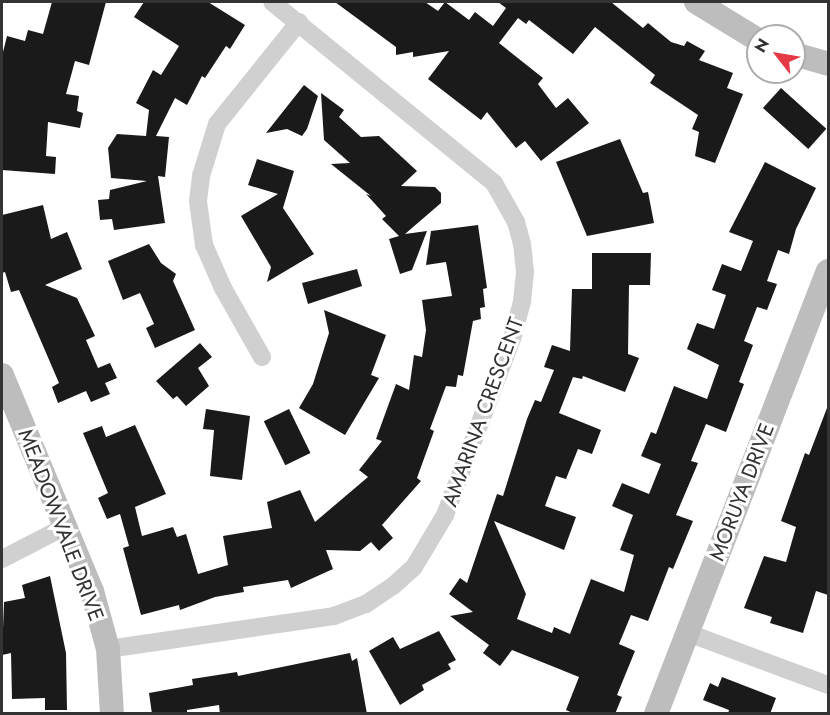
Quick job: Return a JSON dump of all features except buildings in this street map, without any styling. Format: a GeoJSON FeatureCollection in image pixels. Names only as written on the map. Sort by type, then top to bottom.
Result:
{"type":"FeatureCollection","features":[{"type":"Feature","properties":{"kind":"street","name":"AMARINA CRESCENT"},"geometry":{"type":"LineString","coordinates":[[108,649],[334,616],[366,604],[393,586],[414,567],[445,515],[512,339],[525,272],[516,222],[506,201],[474,163],[272,2]]}},
{"type":"Feature","properties":{"kind":"street"},"geometry":{"type":"LineString","coordinates":[[696,2],[746,33]]}},
{"type":"Feature","properties":{"kind":"street"},"geometry":{"type":"LineString","coordinates":[[262,357],[223,288],[204,245],[198,201],[201,176],[217,124],[299,22]]}},
{"type":"Feature","properties":{"kind":"street"},"geometry":{"type":"LineString","coordinates":[[806,58],[828,64]]}},
{"type":"Feature","properties":{"kind":"street","name":"MORUYA DRIVE"},"geometry":{"type":"LineString","coordinates":[[656,714],[828,274]]}},
{"type":"Feature","properties":{"kind":"street","name":"MEADOWVALE DRIVE"},"geometry":{"type":"LineString","coordinates":[[2,375],[92,591],[108,649],[112,714]]}},
{"type":"Feature","properties":{"kind":"street"},"geometry":{"type":"LineString","coordinates":[[2,559],[66,526]]}},
{"type":"Feature","properties":{"kind":"street"},"geometry":{"type":"LineString","coordinates":[[688,633],[828,685]]}}]}
